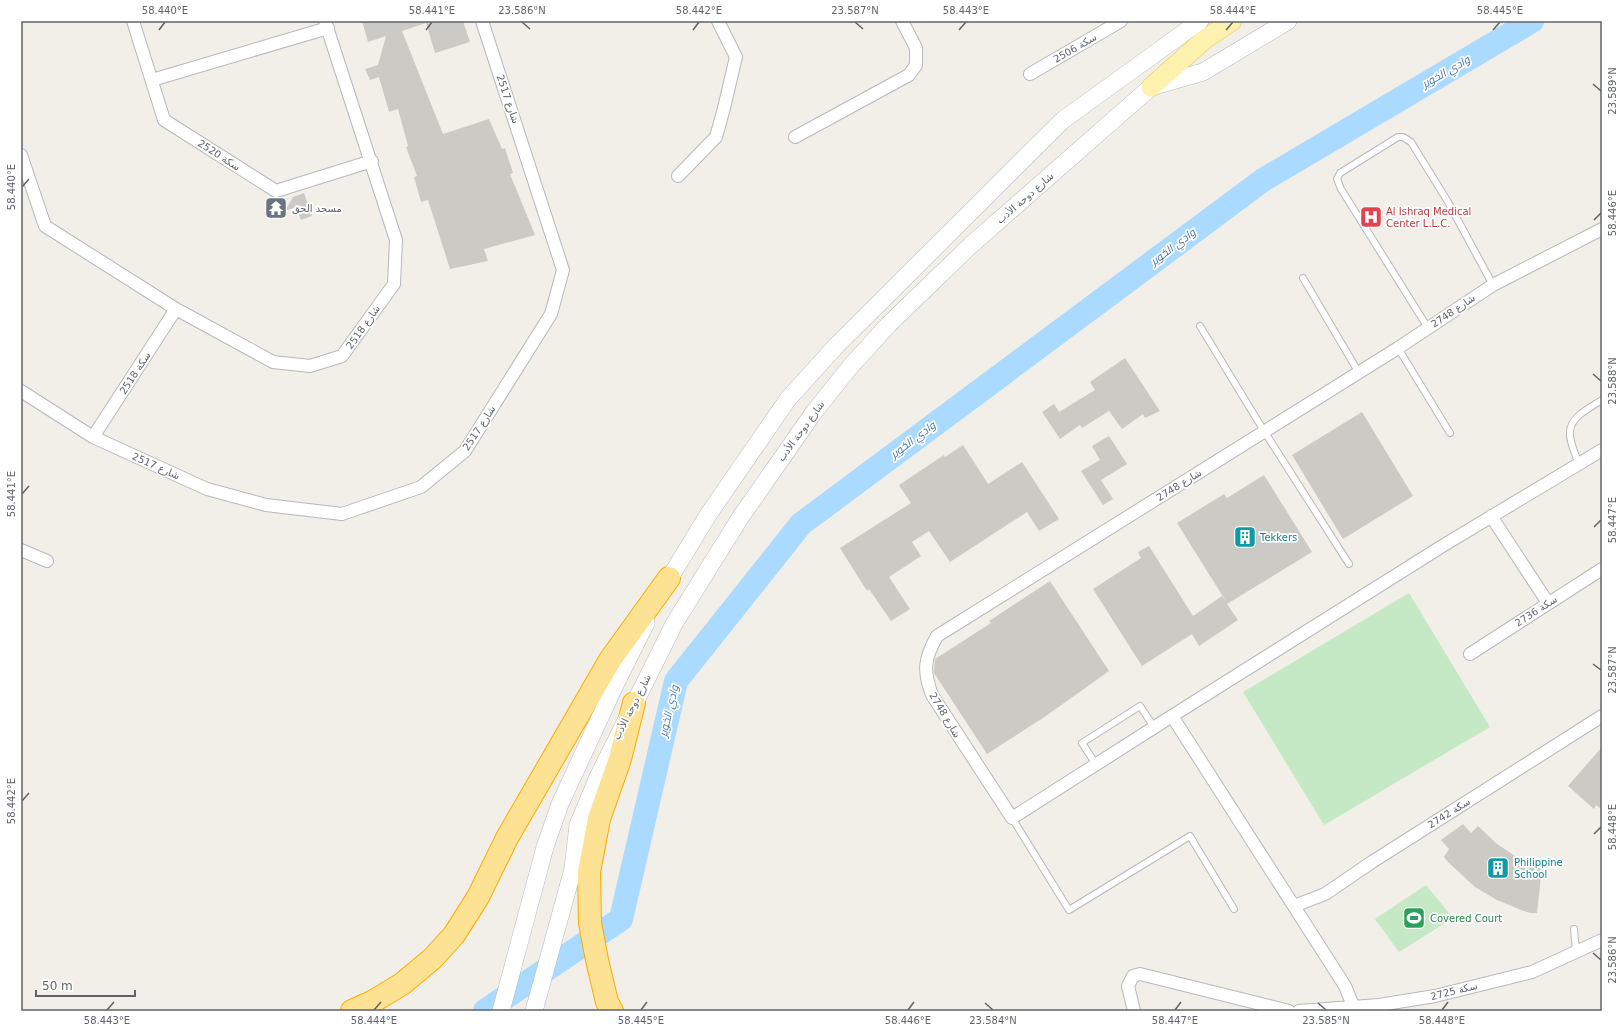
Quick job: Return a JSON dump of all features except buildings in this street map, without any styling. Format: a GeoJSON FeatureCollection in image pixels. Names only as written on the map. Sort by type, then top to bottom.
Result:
{"type":"FeatureCollection","features":[{"type":"Feature","properties":{"kind":"highway"},"geometry":{"type":"LineString","coordinates":[[352,1011],[372,1002],[402,984],[432,959],[454,935],[478,897],[510,832],[610,660],[669,578]]}},
{"type":"Feature","properties":{"kind":"highway"},"geometry":{"type":"LineString","coordinates":[[612,1011],[600,974],[592,930],[589,872],[599,819],[620,759],[634,703]]}},
{"type":"Feature","properties":{"kind":"main road"},"geometry":{"type":"LineString","coordinates":[[501,1011],[545,847],[560,804],[616,683],[669,578],[708,515],[788,399],[837,345],[1063,120],[1200,21]]}},
{"type":"Feature","properties":{"kind":"main road"},"geometry":{"type":"LineString","coordinates":[[1151,87],[1204,40],[1232,21]]}},
{"type":"Feature","properties":{"kind":"main road","name":"شارع دوحة الأدب"},"geometry":{"type":"LineString","coordinates":[[534,1011],[573,870],[578,825],[598,777],[674,624],[740,518],[814,412],[850,367],[889,324],[971,245],[1151,87],[1203,72],[1288,21]]}},
{"type":"Feature","properties":{"kind":"street","name":"سكة 2520"},"geometry":{"type":"LineString","coordinates":[[133,21],[164,120],[276,192],[372,161]]}},
{"type":"Feature","properties":{"kind":"street","name":"2517 شارع"},"geometry":{"type":"LineString","coordinates":[[21,391],[94,437],[207,489],[266,505],[342,514],[421,487],[465,451],[551,314],[563,270],[482,21]]}},
{"type":"Feature","properties":{"kind":"street"},"geometry":{"type":"LineString","coordinates":[[678,176],[716,137],[724,108],[736,57],[718,21]]}},
{"type":"Feature","properties":{"kind":"street"},"geometry":{"type":"LineString","coordinates":[[795,137],[909,75],[916,65],[916,48],[902,21]]}},
{"type":"Feature","properties":{"kind":"street","name":"سكة 2506"},"geometry":{"type":"LineString","coordinates":[[1030,74],[1121,21]]}},
{"type":"Feature","properties":{"kind":"street"},"geometry":{"type":"LineString","coordinates":[[152,80],[327,24]]}},
{"type":"Feature","properties":{"kind":"street","name":"2518 شارع"},"geometry":{"type":"LineString","coordinates":[[21,155],[45,226],[176,309],[273,362],[310,366],[342,356],[394,284],[396,240],[327,24]]}},
{"type":"Feature","properties":{"kind":"street","name":"شارع 2748"},"geometry":{"type":"LineString","coordinates":[[1012,818],[932,695],[925,676],[928,651],[937,636],[1359,373],[1493,285],[1602,229]]}},
{"type":"Feature","properties":{"kind":"street","name":"سكة 2518"},"geometry":{"type":"LineString","coordinates":[[94,437],[176,309]]}},
{"type":"Feature","properties":{"kind":"street"},"geometry":{"type":"LineString","coordinates":[[1012,818],[1095,764],[1491,516],[1602,450]]}},
{"type":"Feature","properties":{"kind":"street"},"geometry":{"type":"LineString","coordinates":[[1491,516],[1548,603]]}},
{"type":"Feature","properties":{"kind":"street"},"geometry":{"type":"LineString","coordinates":[[21,550],[47,561]]}},
{"type":"Feature","properties":{"kind":"street","name":"سكة 2736"},"geometry":{"type":"LineString","coordinates":[[1470,654],[1602,569]]}},
{"type":"Feature","properties":{"kind":"street"},"geometry":{"type":"LineString","coordinates":[[1172,716],[1345,986],[1354,1008]]}},
{"type":"Feature","properties":{"kind":"street","name":"سكة 2742"},"geometry":{"type":"LineString","coordinates":[[1294,906],[1325,894],[1372,862],[1602,716]]}},
{"type":"Feature","properties":{"kind":"street","name":"سكة 2725"},"geometry":{"type":"LineString","coordinates":[[1299,1011],[1380,1008],[1435,996],[1532,972],[1602,940]]}},
{"type":"Feature","properties":{"kind":"street"},"geometry":{"type":"LineString","coordinates":[[1134,1011],[1128,986],[1133,976],[1140,974],[1289,1011]]}},
{"type":"Feature","properties":{"kind":"lane"},"geometry":{"type":"LineString","coordinates":[[1428,328],[1341,189],[1337,179],[1340,173],[1398,136],[1411,142],[1448,202],[1493,285]]}},
{"type":"Feature","properties":{"kind":"lane"},"geometry":{"type":"LineString","coordinates":[[1303,278],[1359,373]]}},
{"type":"Feature","properties":{"kind":"lane"},"geometry":{"type":"LineString","coordinates":[[1200,326],[1264,432],[1349,564]]}},
{"type":"Feature","properties":{"kind":"lane"},"geometry":{"type":"LineString","coordinates":[[1398,348],[1450,433]]}},
{"type":"Feature","properties":{"kind":"lane"},"geometry":{"type":"LineString","coordinates":[[1578,463],[1570,433],[1572,422],[1587,409],[1602,400]]}},
{"type":"Feature","properties":{"kind":"lane"},"geometry":{"type":"LineString","coordinates":[[1095,764],[1082,743],[1140,706],[1154,727]]}},
{"type":"Feature","properties":{"kind":"lane"},"geometry":{"type":"LineString","coordinates":[[1012,818],[1069,910],[1190,836],[1234,909]]}},
{"type":"Feature","properties":{"kind":"lane"},"geometry":{"type":"LineString","coordinates":[[1574,929],[1576,952]]}},
{"type":"Feature","properties":{"kind":"green space"},"geometry":{"type":"Polygon","coordinates":[[[1409,593],[1490,727],[1324,825],[1243,692],[1409,593]]]}},
{"type":"Feature","properties":{"kind":"green space","name":"Covered Court"},"geometry":{"type":"Polygon","coordinates":[[[1426,885],[1453,918],[1399,952],[1375,919],[1426,885]]]}},
{"type":"Feature","properties":{"kind":"waterway","name":"وادي الخوير"},"geometry":{"type":"LineString","coordinates":[[485,1011],[621,919],[676,681],[801,524],[1263,180],[1532,21]]}},
{"type":"Feature","properties":{"kind":"place","name":"مسجد الحق"},"geometry":{"type":"Point","coordinates":[276,208]}},
{"type":"Feature","properties":{"kind":"place","name":"Al Ishraq Medical Center L.L.C."},"geometry":{"type":"Point","coordinates":[1371,217]}},
{"type":"Feature","properties":{"kind":"place","name":"Tekkers"},"geometry":{"type":"Point","coordinates":[1245,537]}},
{"type":"Feature","properties":{"kind":"place","name":"Philippine School"},"geometry":{"type":"Point","coordinates":[1498,868]}},
{"type":"Feature","properties":{"kind":"place","name":"Covered Court"},"geometry":{"type":"Point","coordinates":[1414,918]}}]}
